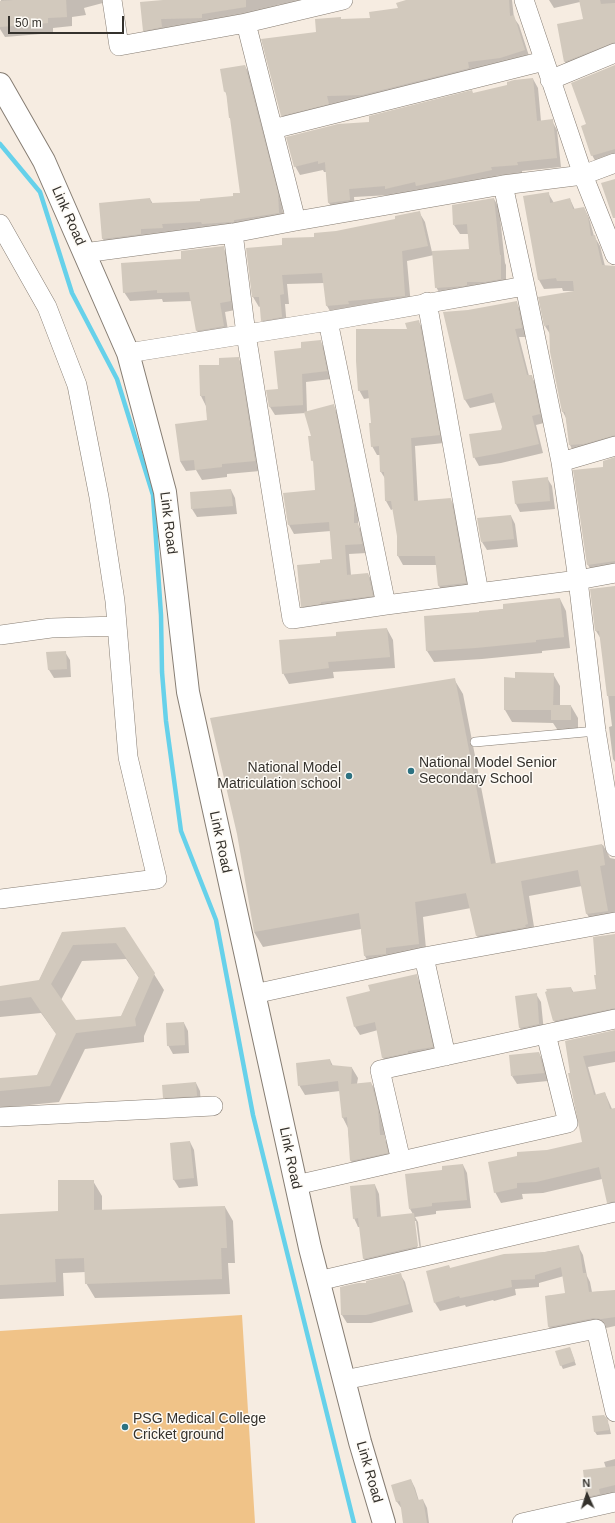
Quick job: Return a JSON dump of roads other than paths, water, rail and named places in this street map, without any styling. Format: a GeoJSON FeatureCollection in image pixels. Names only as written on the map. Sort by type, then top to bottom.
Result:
{"type":"FeatureCollection","features":[{"type":"Feature","properties":{"kind":"street"},"geometry":{"type":"LineString","coordinates":[[112,0],[119,46],[246,23],[343,0]]}},
{"type":"Feature","properties":{"kind":"street"},"geometry":{"type":"LineString","coordinates":[[524,0],[583,175],[615,255]]}},
{"type":"Feature","properties":{"kind":"street"},"geometry":{"type":"LineString","coordinates":[[246,23],[296,220]]}},
{"type":"Feature","properties":{"kind":"street"},"geometry":{"type":"LineString","coordinates":[[550,80],[615,53]]}},
{"type":"Feature","properties":{"kind":"street"},"geometry":{"type":"LineString","coordinates":[[273,130],[544,61]]}},
{"type":"Feature","properties":{"kind":"street","name":"Link Road"},"geometry":{"type":"LineString","coordinates":[[0,84],[44,161],[128,353],[165,492],[188,692],[254,994],[318,1281],[360,1442],[384,1523]]}},
{"type":"Feature","properties":{"kind":"street"},"geometry":{"type":"LineString","coordinates":[[84,253],[233,233],[296,220],[503,185],[583,175],[615,163]]}},
{"type":"Feature","properties":{"kind":"street"},"geometry":{"type":"LineString","coordinates":[[503,185],[561,462],[578,580],[596,731],[615,846]]}},
{"type":"Feature","properties":{"kind":"street"},"geometry":{"type":"LineString","coordinates":[[0,224],[47,307],[77,385],[99,497],[115,601],[128,757],[157,879],[0,899]]}},
{"type":"Feature","properties":{"kind":"street"},"geometry":{"type":"LineString","coordinates":[[233,233],[246,334],[292,619],[578,580],[615,572]]}},
{"type":"Feature","properties":{"kind":"street"},"geometry":{"type":"LineString","coordinates":[[128,353],[328,321],[427,302],[525,286]]}},
{"type":"Feature","properties":{"kind":"street"},"geometry":{"type":"LineString","coordinates":[[427,302],[479,593]]}},
{"type":"Feature","properties":{"kind":"street"},"geometry":{"type":"LineString","coordinates":[[328,321],[386,605]]}},
{"type":"Feature","properties":{"kind":"street"},"geometry":{"type":"LineString","coordinates":[[561,462],[615,446]]}},
{"type":"Feature","properties":{"kind":"street"},"geometry":{"type":"LineString","coordinates":[[0,635],[51,628],[117,626]]}},
{"type":"Feature","properties":{"kind":"street"},"geometry":{"type":"LineString","coordinates":[[254,994],[424,957],[615,922]]}},
{"type":"Feature","properties":{"kind":"street"},"geometry":{"type":"LineString","coordinates":[[424,957],[446,1056]]}},
{"type":"Feature","properties":{"kind":"street"},"geometry":{"type":"LineString","coordinates":[[401,1161],[380,1070],[615,1019]]}},
{"type":"Feature","properties":{"kind":"street"},"geometry":{"type":"LineString","coordinates":[[296,1185],[568,1123],[546,1034]]}},
{"type":"Feature","properties":{"kind":"street"},"geometry":{"type":"LineString","coordinates":[[0,1117],[212,1106]]}},
{"type":"Feature","properties":{"kind":"street"},"geometry":{"type":"LineString","coordinates":[[318,1281],[615,1212]]}},
{"type":"Feature","properties":{"kind":"street"},"geometry":{"type":"LineString","coordinates":[[344,1380],[596,1329],[615,1412]]}},
{"type":"Feature","properties":{"kind":"street"},"geometry":{"type":"LineString","coordinates":[[522,1523],[615,1502]]}},
{"type":"Feature","properties":{"kind":"lane"},"geometry":{"type":"LineString","coordinates":[[475,742],[596,731]]}},
{"type":"Feature","properties":{"kind":"waterway"},"geometry":{"type":"LineString","coordinates":[[0,144],[40,192],[72,293],[117,379],[153,495],[166,721],[181,831],[216,920],[253,1115],[354,1523]]}},
{"type":"Feature","properties":{"kind":"place","name":"National Model Senior Secondary School"},"geometry":{"type":"Point","coordinates":[411,771]}},
{"type":"Feature","properties":{"kind":"place","name":"National Model Matriculation school"},"geometry":{"type":"Point","coordinates":[349,776]}},
{"type":"Feature","properties":{"kind":"place","name":"PSG Medical College Cricket ground"},"geometry":{"type":"Point","coordinates":[125,1427]}}]}
